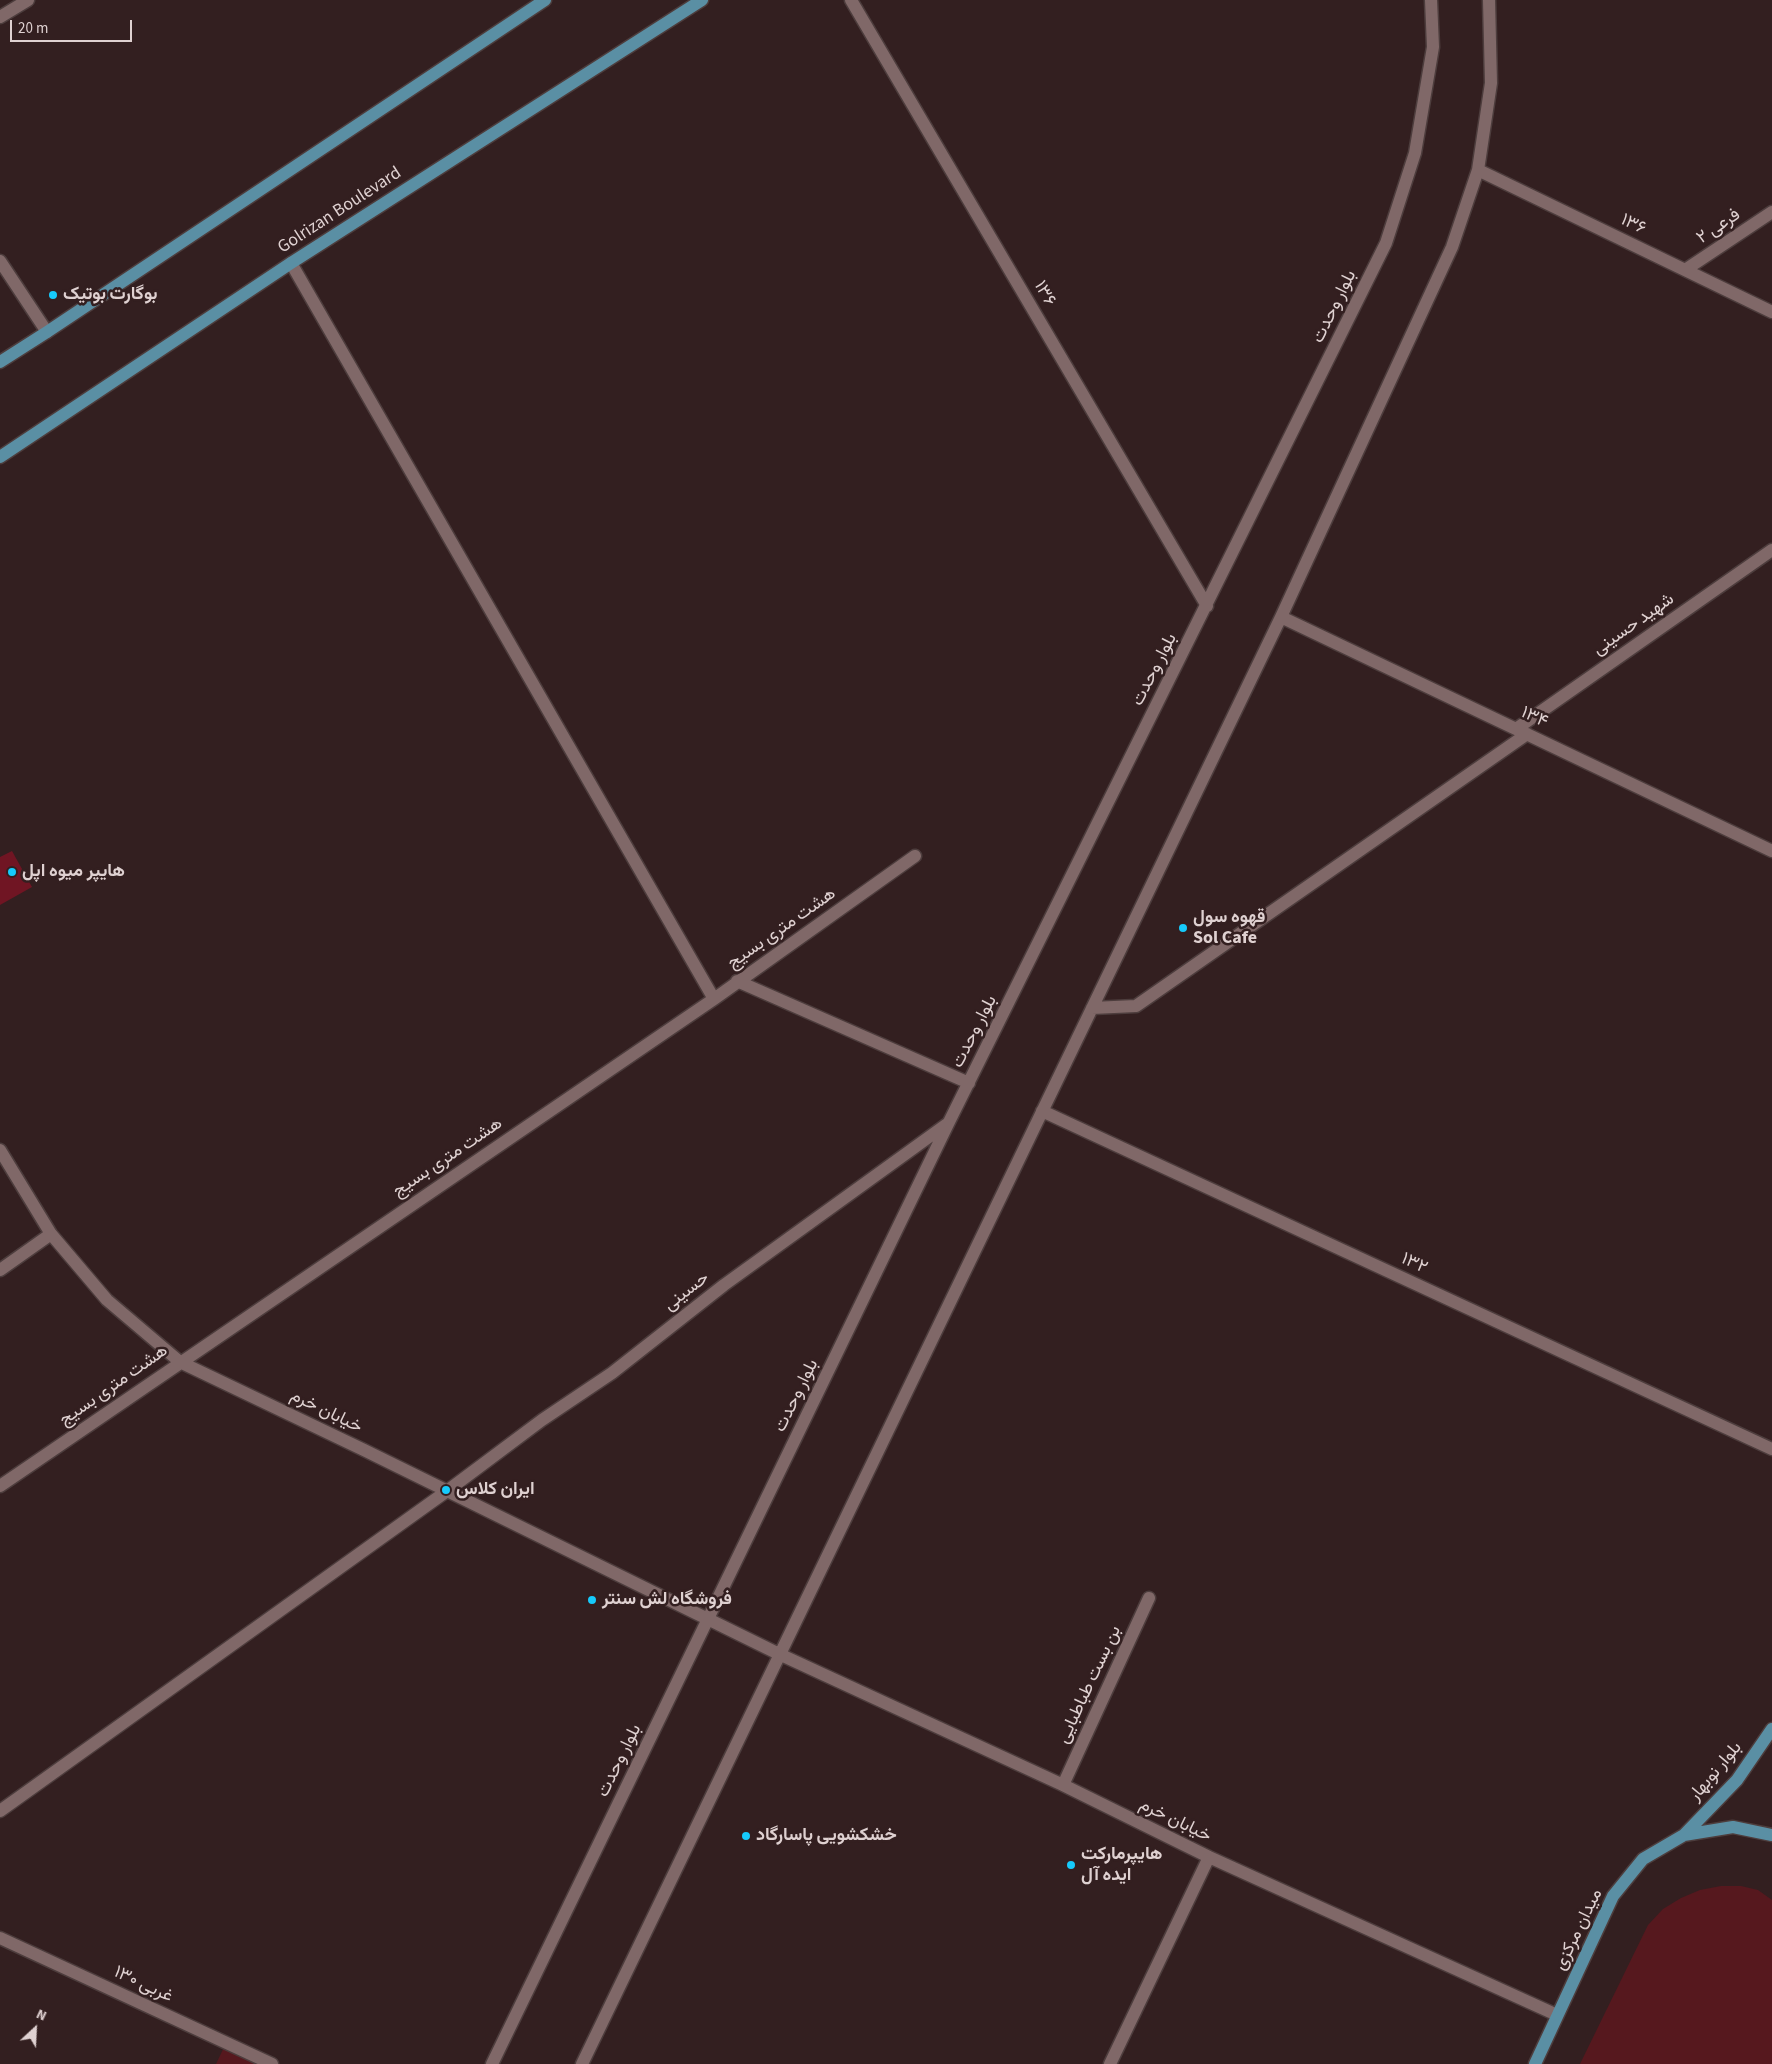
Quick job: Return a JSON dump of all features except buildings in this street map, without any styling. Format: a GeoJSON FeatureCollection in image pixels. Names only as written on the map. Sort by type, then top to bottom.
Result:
{"type":"FeatureCollection","features":[{"type":"Feature","properties":{"kind":"main road"},"geometry":{"type":"LineString","coordinates":[[0,362],[545,0]]}},
{"type":"Feature","properties":{"kind":"main road","name":"Golrizan Boulevard"},"geometry":{"type":"LineString","coordinates":[[0,457],[291,263],[702,0]]}},
{"type":"Feature","properties":{"kind":"main road","name":"بلوار نوبهار"},"geometry":{"type":"LineString","coordinates":[[1684,1835],[1737,1780],[1772,1729]]}},
{"type":"Feature","properties":{"kind":"main road","name":"میدان مرکزی"},"geometry":{"type":"LineString","coordinates":[[1535,2064],[1613,1896],[1643,1859],[1684,1835],[1732,1827],[1772,1835]]}},
{"type":"Feature","properties":{"kind":"street"},"geometry":{"type":"LineString","coordinates":[[0,17],[28,0]]}},
{"type":"Feature","properties":{"kind":"street","name":"۱۳۶"},"geometry":{"type":"LineString","coordinates":[[851,0],[1207,606]]}},
{"type":"Feature","properties":{"kind":"street","name":"بلوار وحدت"},"geometry":{"type":"LineString","coordinates":[[492,2064],[949,1122],[1386,243],[1416,144],[1433,47],[1431,0]]}},
{"type":"Feature","properties":{"kind":"street"},"geometry":{"type":"LineString","coordinates":[[582,2064],[1281,617],[1452,247],[1478,170],[1491,84],[1489,0]]}},
{"type":"Feature","properties":{"kind":"street","name":"۱۳۶"},"geometry":{"type":"LineString","coordinates":[[1478,170],[1772,312]]}},
{"type":"Feature","properties":{"kind":"street","name":"فرعی ۲"},"geometry":{"type":"LineString","coordinates":[[1685,270],[1772,212]]}},
{"type":"Feature","properties":{"kind":"street"},"geometry":{"type":"LineString","coordinates":[[0,261],[47,332]]}},
{"type":"Feature","properties":{"kind":"street"},"geometry":{"type":"LineString","coordinates":[[291,263],[714,999]]}},
{"type":"Feature","properties":{"kind":"street","name":"شهید حسینی"},"geometry":{"type":"LineString","coordinates":[[1092,1008],[1136,1006],[1521,732],[1772,550]]}},
{"type":"Feature","properties":{"kind":"street","name":"۱۳۴"},"geometry":{"type":"LineString","coordinates":[[1281,617],[1772,851]]}},
{"type":"Feature","properties":{"kind":"street","name":"هشت متری بسیج"},"geometry":{"type":"LineString","coordinates":[[0,1486],[714,999],[915,856]]}},
{"type":"Feature","properties":{"kind":"street"},"geometry":{"type":"LineString","coordinates":[[737,982],[969,1083]]}},
{"type":"Feature","properties":{"kind":"street","name":"۱۳۲"},"geometry":{"type":"LineString","coordinates":[[1042,1111],[1772,1449]]}},
{"type":"Feature","properties":{"kind":"street","name":"حسینی"},"geometry":{"type":"LineString","coordinates":[[0,1811],[542,1420],[612,1373],[724,1285],[949,1122]]}},
{"type":"Feature","properties":{"kind":"street","name":"خیابان خرم"},"geometry":{"type":"LineString","coordinates":[[0,1150],[51,1234],[107,1300],[180,1362],[447,1490],[779,1654],[1063,1785],[1209,1857],[1558,2015]]}},
{"type":"Feature","properties":{"kind":"street"},"geometry":{"type":"LineString","coordinates":[[0,1270],[51,1234]]}},
{"type":"Feature","properties":{"kind":"street","name":"بن بست طباطبایی"},"geometry":{"type":"LineString","coordinates":[[1063,1785],[1149,1598]]}},
{"type":"Feature","properties":{"kind":"street"},"geometry":{"type":"LineString","coordinates":[[1110,2064],[1209,1857]]}},
{"type":"Feature","properties":{"kind":"street","name":"۱۳۰ غربی"},"geometry":{"type":"LineString","coordinates":[[0,1938],[272,2064]]}},
{"type":"Feature","properties":{"kind":"shaded area"},"geometry":{"type":"Polygon","coordinates":[[[1721,1886],[1741,1886],[1758,1890],[1772,1900],[1772,2064],[1580,2064],[1648,1925],[1663,1909],[1681,1898],[1700,1890],[1721,1886]]]}},
{"type":"Feature","properties":{"kind":"shaded area"},"geometry":{"type":"Polygon","coordinates":[[[226,2043],[272,2064],[216,2064],[226,2043]]]}},
{"type":"Feature","properties":{"kind":"place","name":"بوگارت بوتیک"},"geometry":{"type":"Point","coordinates":[53,295]}},
{"type":"Feature","properties":{"kind":"place","name":"هایپر میوه اپل"},"geometry":{"type":"Point","coordinates":[12,872]}},
{"type":"Feature","properties":{"kind":"place","name":"قهوه سول Sol Cafe"},"geometry":{"type":"Point","coordinates":[1183,928]}},
{"type":"Feature","properties":{"kind":"place","name":"ایران کلاس"},"geometry":{"type":"Point","coordinates":[446,1490]}},
{"type":"Feature","properties":{"kind":"place","name":"فروشگاه لش سنتر"},"geometry":{"type":"Point","coordinates":[592,1600]}},
{"type":"Feature","properties":{"kind":"place","name":"خشکشویی پاسارگاد"},"geometry":{"type":"Point","coordinates":[746,1836]}},
{"type":"Feature","properties":{"kind":"place","name":"هایپرمارکت ایده آل"},"geometry":{"type":"Point","coordinates":[1071,1865]}}]}
